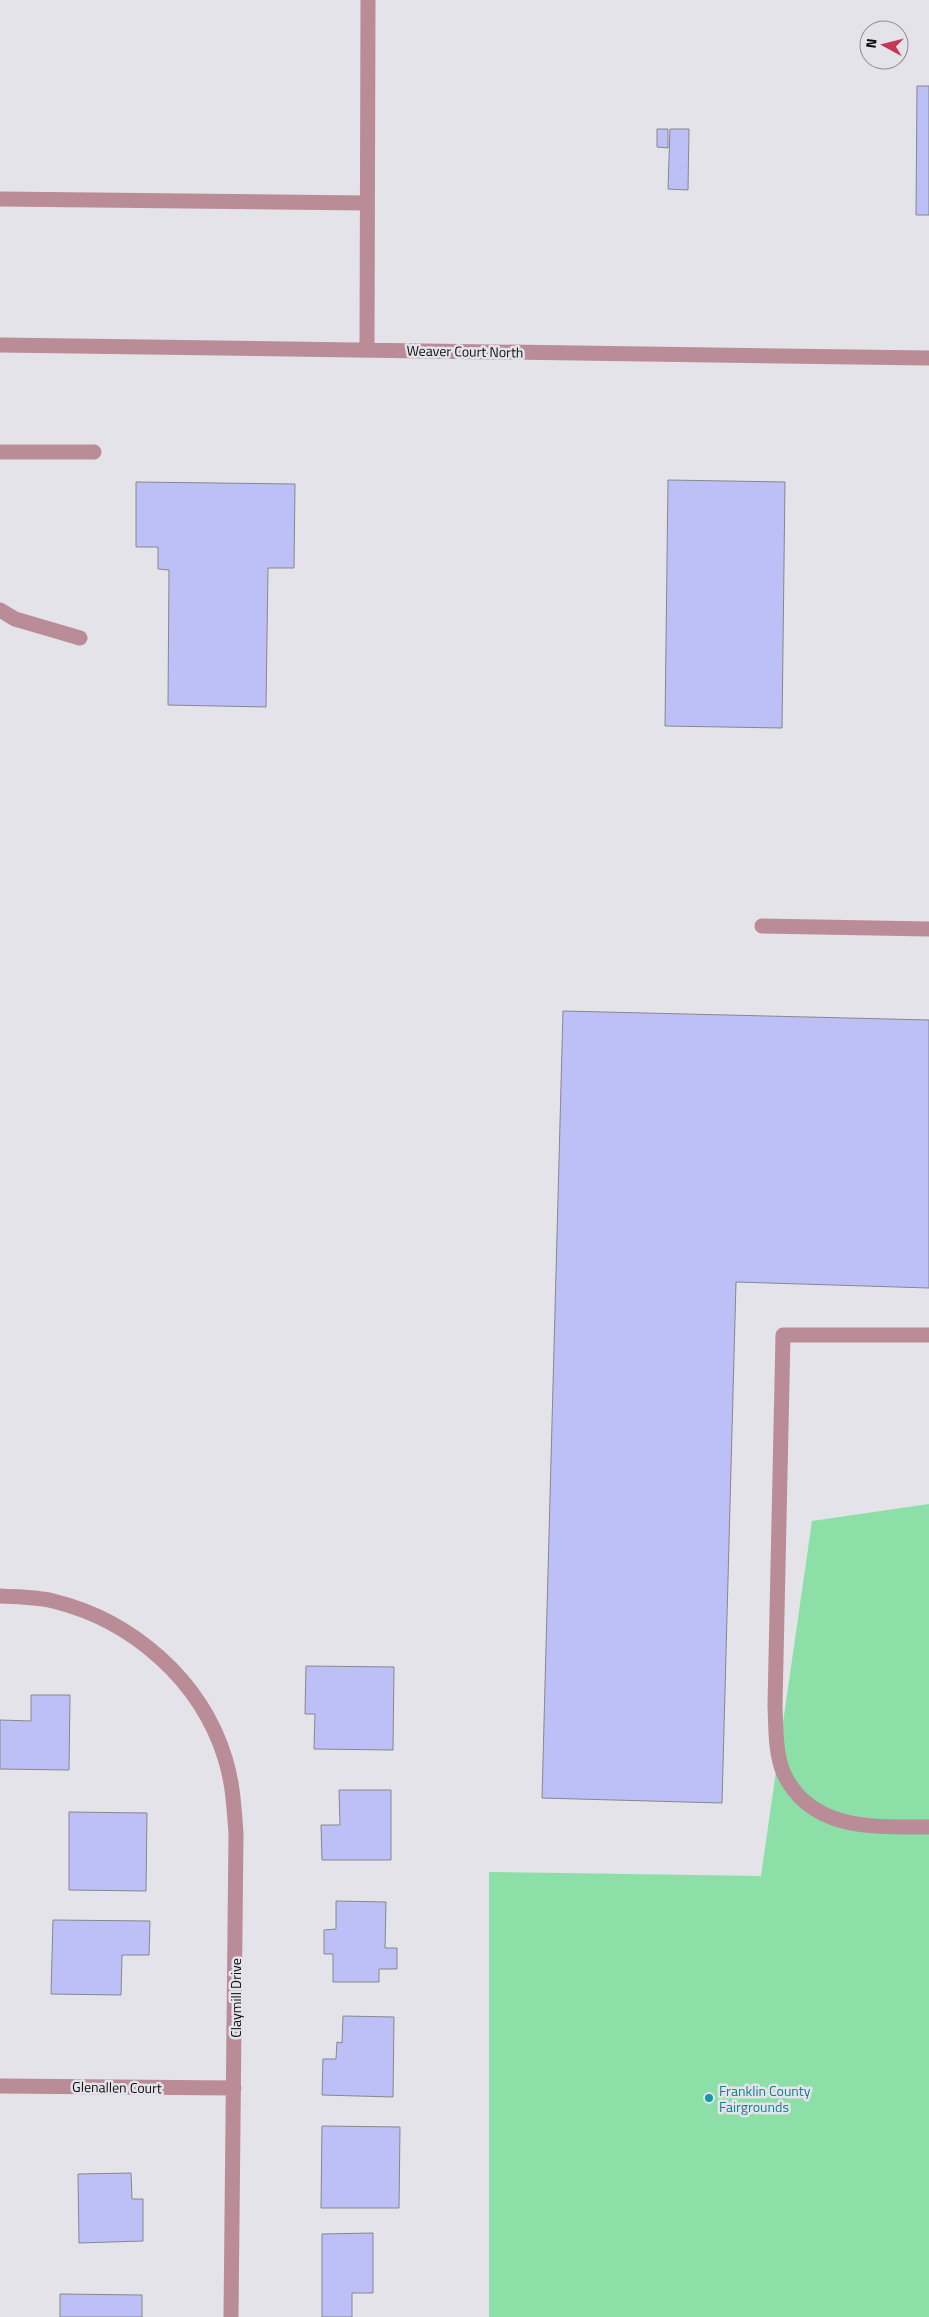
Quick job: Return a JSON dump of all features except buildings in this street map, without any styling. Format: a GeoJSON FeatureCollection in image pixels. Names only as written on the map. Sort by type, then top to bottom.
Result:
{"type":"FeatureCollection","features":[{"type":"Feature","properties":{"kind":"street"},"geometry":{"type":"LineString","coordinates":[[367,350],[368,0]]}},
{"type":"Feature","properties":{"kind":"street"},"geometry":{"type":"LineString","coordinates":[[0,200],[368,203]]}},
{"type":"Feature","properties":{"kind":"street","name":"Weaver Court North"},"geometry":{"type":"LineString","coordinates":[[0,345],[929,358]]}},
{"type":"Feature","properties":{"kind":"street"},"geometry":{"type":"LineString","coordinates":[[0,452],[94,452]]}},
{"type":"Feature","properties":{"kind":"street"},"geometry":{"type":"LineString","coordinates":[[0,610],[15,619],[80,638]]}},
{"type":"Feature","properties":{"kind":"street"},"geometry":{"type":"LineString","coordinates":[[762,926],[929,929]]}},
{"type":"Feature","properties":{"kind":"street"},"geometry":{"type":"LineString","coordinates":[[929,1335],[783,1335],[775,1706],[778,1749],[784,1773],[801,1800],[824,1816],[856,1824],[929,1827]]}},
{"type":"Feature","properties":{"kind":"street","name":"Claymill Drive"},"geometry":{"type":"LineString","coordinates":[[0,1596],[52,1601],[107,1620],[152,1649],[190,1689],[210,1720],[225,1757],[233,1789],[236,1833],[231,2317]]}},
{"type":"Feature","properties":{"kind":"street","name":"Glenallen Court"},"geometry":{"type":"LineString","coordinates":[[0,2086],[234,2088]]}},
{"type":"Feature","properties":{"kind":"green space","name":"Franklin County Fairgrounds"},"geometry":{"type":"Polygon","coordinates":[[[929,1504],[929,2317],[489,2317],[489,1872],[761,1876],[812,1521],[929,1504]]]}},
{"type":"Feature","properties":{"kind":"place","name":"Franklin County Fairgrounds"},"geometry":{"type":"Point","coordinates":[709,2098]}}]}
